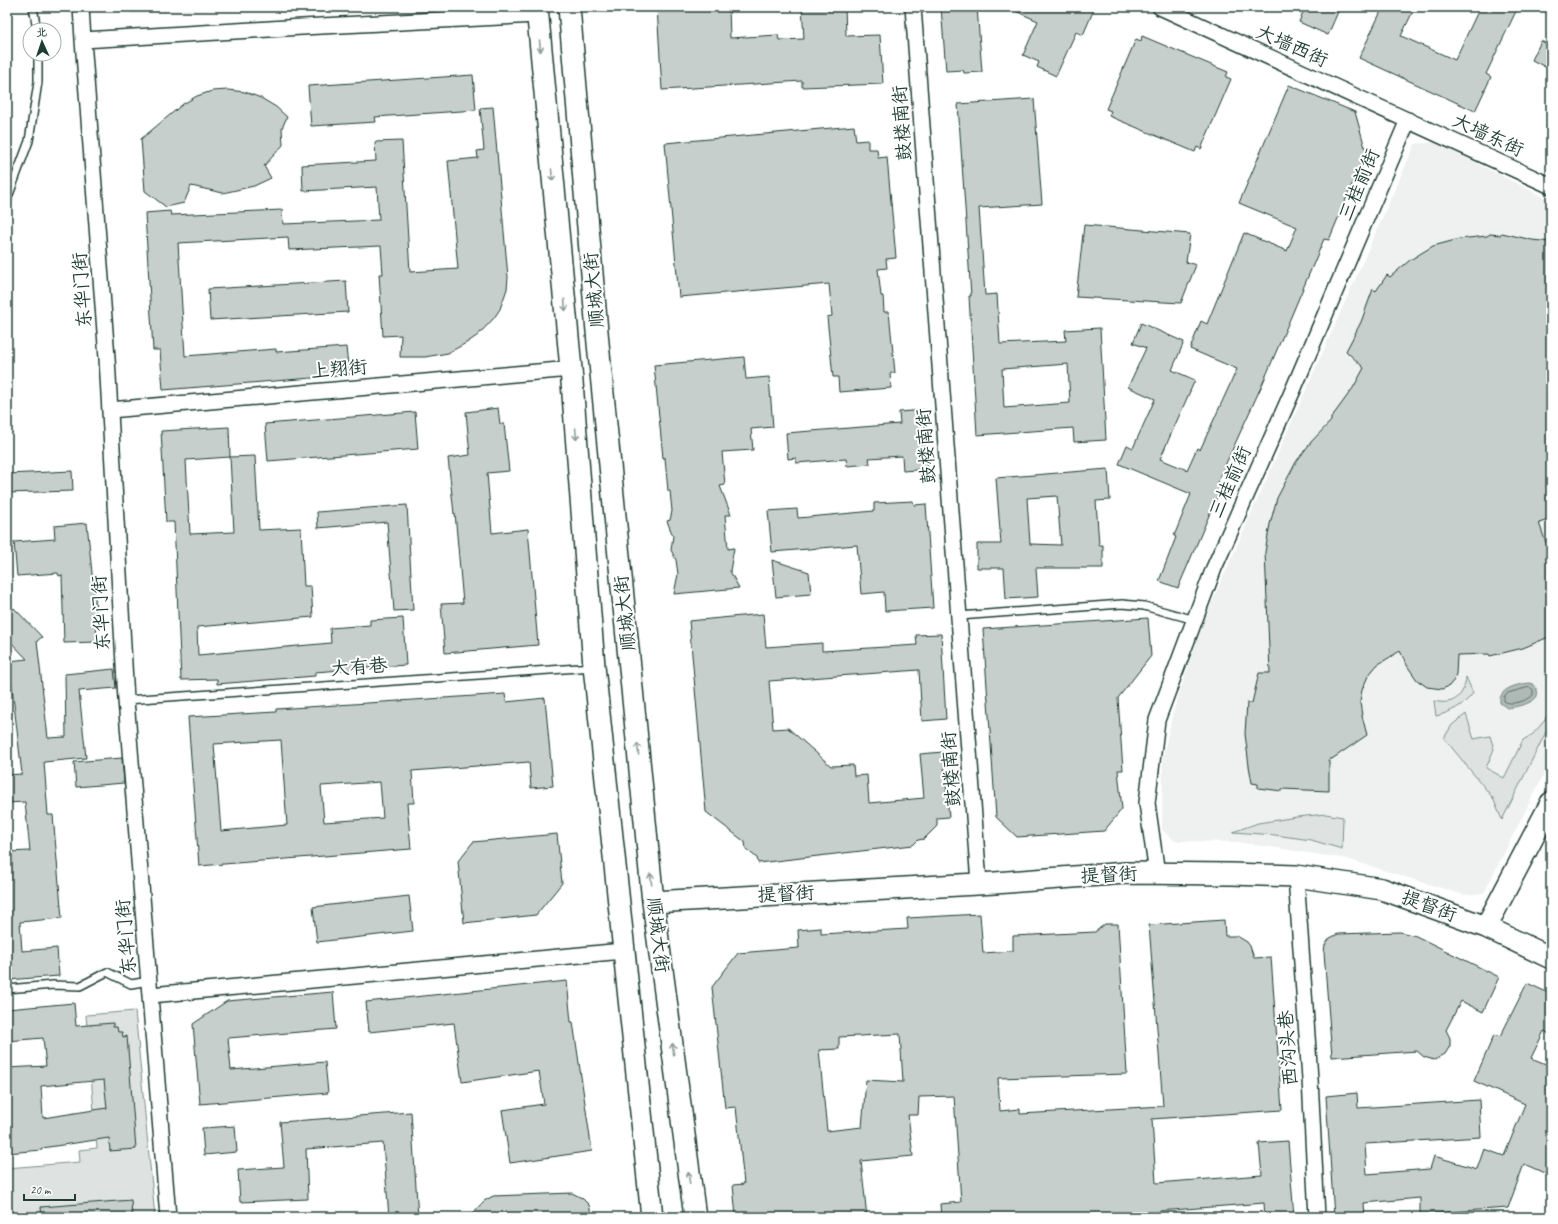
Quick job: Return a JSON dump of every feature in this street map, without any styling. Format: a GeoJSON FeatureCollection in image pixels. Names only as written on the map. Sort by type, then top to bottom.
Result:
{"type":"FeatureCollection","features":[{"type":"Feature","properties":{"kind":"main road","name":"顺城大街"},"geometry":{"type":"LineString","coordinates":[[569,7],[598,343],[653,902],[694,1217]]}},
{"type":"Feature","properties":{"kind":"main road","name":"顺城大街"},"geometry":{"type":"LineString","coordinates":[[537,11],[571,369],[594,666],[652,1217]]}},
{"type":"Feature","properties":{"kind":"main road"},"geometry":{"type":"LineString","coordinates":[[1486,927],[1551,803]]}},
{"type":"Feature","properties":{"kind":"main road","name":"提督街"},"geometry":{"type":"LineString","coordinates":[[653,902],[994,883],[1126,873],[1296,876],[1382,889],[1486,927],[1551,958]]}},
{"type":"Feature","properties":{"kind":"street","name":"东华门街"},"geometry":{"type":"LineString","coordinates":[[82,7],[82,40],[108,358],[126,700],[168,1217]]}},
{"type":"Feature","properties":{"kind":"street","name":"鼓楼南街"},"geometry":{"type":"LineString","coordinates":[[913,7],[979,883]]}},
{"type":"Feature","properties":{"kind":"street","name":"大墙西街"},"geometry":{"type":"LineString","coordinates":[[1160,7],[1408,120]]}},
{"type":"Feature","properties":{"kind":"street"},"geometry":{"type":"LineString","coordinates":[[82,40],[537,11]]}},
{"type":"Feature","properties":{"kind":"street","name":"大墙东街"},"geometry":{"type":"LineString","coordinates":[[1408,120],[1551,186]]}},
{"type":"Feature","properties":{"kind":"street","name":"三桂前街"},"geometry":{"type":"LineString","coordinates":[[1157,874],[1147,803],[1157,720],[1214,568],[1293,390],[1408,120]]}},
{"type":"Feature","properties":{"kind":"street","name":"上翔街"},"geometry":{"type":"LineString","coordinates":[[110,410],[571,369]]}},
{"type":"Feature","properties":{"kind":"street","name":"西沟头巷"},"geometry":{"type":"LineString","coordinates":[[1296,876],[1310,1079],[1317,1217]]}},
{"type":"Feature","properties":{"kind":"street"},"geometry":{"type":"LineString","coordinates":[[150,988],[623,951]]}},
{"type":"Feature","properties":{"kind":"lane"},"geometry":{"type":"LineString","coordinates":[[33,7],[36,22]]}},
{"type":"Feature","properties":{"kind":"lane"},"geometry":{"type":"LineString","coordinates":[[7,200],[29,141],[38,82],[38,62]]}},
{"type":"Feature","properties":{"kind":"lane"},"geometry":{"type":"LineString","coordinates":[[959,616],[1122,604],[1144,606],[1195,620]]}},
{"type":"Feature","properties":{"kind":"lane","name":"大有巷"},"geometry":{"type":"LineString","coordinates":[[126,700],[594,666]]}},
{"type":"Feature","properties":{"kind":"lane"},"geometry":{"type":"LineString","coordinates":[[7,990],[53,985],[80,986],[107,972],[131,984],[150,988]]}},
{"type":"Feature","properties":{"kind":"shaded area"},"geometry":{"type":"Polygon","coordinates":[[[121,7],[274,7],[132,14],[121,7]]]}},
{"type":"Feature","properties":{"kind":"shaded area"},"geometry":{"type":"Polygon","coordinates":[[[1435,142],[1551,201],[1551,760],[1484,893],[1464,895],[1347,859],[1237,842],[1175,841],[1162,830],[1163,757],[1173,713],[1201,627],[1415,144],[1435,142]]]}},
{"type":"Feature","properties":{"kind":"shaded area"},"geometry":{"type":"Polygon","coordinates":[[[1466,677],[1473,693],[1470,697],[1456,708],[1436,716],[1434,701],[1447,702],[1457,698],[1463,689],[1466,677]]]}},
{"type":"Feature","properties":{"kind":"shaded area"},"geometry":{"type":"Polygon","coordinates":[[[1551,704],[1551,722],[1502,820],[1493,798],[1444,738],[1452,725],[1466,714],[1474,739],[1490,736],[1494,749],[1486,768],[1504,778],[1523,740],[1533,734],[1545,720],[1551,704]]]}},
{"type":"Feature","properties":{"kind":"shaded area"},"geometry":{"type":"Polygon","coordinates":[[[1326,814],[1343,817],[1342,849],[1311,840],[1275,835],[1233,832],[1258,823],[1326,814]]]}},
{"type":"Feature","properties":{"kind":"shaded area"},"geometry":{"type":"Polygon","coordinates":[[[135,1011],[155,1217],[7,1217],[7,1168],[80,1162],[79,1150],[97,1148],[86,1015],[135,1011]]]}},
{"type":"Feature","properties":{"kind":"water"},"geometry":{"type":"Polygon","coordinates":[[[1530,683],[1537,690],[1536,698],[1532,701],[1527,704],[1507,708],[1500,703],[1500,698],[1505,690],[1520,684],[1530,683]]]}},
{"type":"Feature","properties":{"kind":"building"},"geometry":{"type":"Polygon","coordinates":[[[657,7],[729,7],[730,38],[778,35],[779,40],[804,39],[802,7],[845,7],[846,36],[880,35],[883,84],[802,87],[802,81],[662,90],[657,7]]]}},
{"type":"Feature","properties":{"kind":"building"},"geometry":{"type":"Polygon","coordinates":[[[941,7],[977,7],[982,72],[964,73],[963,70],[946,71],[941,7]]]}},
{"type":"Feature","properties":{"kind":"building"},"geometry":{"type":"Polygon","coordinates":[[[1006,7],[1095,7],[1083,35],[1076,32],[1056,76],[1037,67],[1039,62],[1023,55],[1038,21],[1006,7]]]}},
{"type":"Feature","properties":{"kind":"building"},"geometry":{"type":"Polygon","coordinates":[[[1305,7],[1340,7],[1328,35],[1299,22],[1305,7]]]}},
{"type":"Feature","properties":{"kind":"building"},"geometry":{"type":"Polygon","coordinates":[[[1383,7],[1415,7],[1401,36],[1455,60],[1480,7],[1518,7],[1486,74],[1491,77],[1475,111],[1359,58],[1383,7]]]}},
{"type":"Feature","properties":{"kind":"building"},"geometry":{"type":"Polygon","coordinates":[[[1142,36],[1228,72],[1226,77],[1231,79],[1201,149],[1197,147],[1195,152],[1109,116],[1111,111],[1106,109],[1136,39],[1141,41],[1142,36]]]}},
{"type":"Feature","properties":{"kind":"building"},"geometry":{"type":"Polygon","coordinates":[[[1541,41],[1551,46],[1551,70],[1532,60],[1541,41]]]}},
{"type":"Feature","properties":{"kind":"building"},"geometry":{"type":"Polygon","coordinates":[[[473,75],[476,110],[375,117],[376,122],[311,126],[308,86],[473,75]]]}},
{"type":"Feature","properties":{"kind":"building"},"geometry":{"type":"Polygon","coordinates":[[[1289,85],[1355,112],[1366,151],[1329,240],[1324,239],[1262,385],[1217,483],[1222,485],[1178,588],[1159,581],[1176,537],[1174,536],[1191,494],[1119,464],[1127,445],[1133,448],[1155,399],[1128,387],[1146,348],[1133,343],[1141,323],[1184,342],[1172,370],[1195,380],[1160,459],[1187,470],[1197,448],[1200,450],[1237,369],[1190,349],[1201,321],[1207,324],[1244,233],[1287,251],[1297,227],[1239,203],[1289,85]]]}},
{"type":"Feature","properties":{"kind":"building"},"geometry":{"type":"Polygon","coordinates":[[[228,90],[245,92],[261,98],[276,107],[287,117],[282,128],[283,145],[264,166],[271,178],[254,186],[223,193],[191,186],[184,203],[166,207],[145,191],[141,139],[183,104],[197,96],[212,91],[228,90]]]}},
{"type":"Feature","properties":{"kind":"building"},"geometry":{"type":"Polygon","coordinates":[[[1034,99],[1042,204],[979,208],[985,295],[997,294],[1000,344],[1066,341],[1065,330],[1100,328],[1106,440],[1074,442],[1073,428],[977,435],[969,296],[971,296],[958,104],[1034,99]],[[1068,364],[1002,369],[1004,408],[1070,403],[1068,364]]]}},
{"type":"Feature","properties":{"kind":"building"},"geometry":{"type":"Polygon","coordinates":[[[493,107],[508,277],[507,289],[500,309],[494,318],[478,335],[448,353],[425,357],[400,357],[401,335],[383,336],[379,274],[383,274],[381,246],[289,250],[288,237],[178,243],[185,356],[276,349],[276,352],[346,347],[349,375],[163,390],[160,350],[153,350],[145,213],[170,211],[171,215],[282,210],[283,224],[379,220],[377,187],[303,191],[302,165],[376,161],[375,142],[402,141],[410,272],[458,269],[448,161],[478,158],[477,151],[484,150],[480,108],[493,107]]]}},
{"type":"Feature","properties":{"kind":"building"},"geometry":{"type":"Polygon","coordinates":[[[854,126],[856,141],[868,140],[868,149],[877,149],[878,158],[887,157],[896,258],[886,259],[887,268],[878,269],[881,296],[883,296],[884,312],[889,312],[895,373],[890,373],[891,388],[839,392],[838,377],[833,377],[827,317],[832,316],[829,284],[679,297],[665,143],[854,126]]]}},
{"type":"Feature","properties":{"kind":"building"},"geometry":{"type":"Polygon","coordinates":[[[1084,225],[1190,234],[1186,262],[1196,265],[1181,303],[1076,297],[1084,225]]]}},
{"type":"Feature","properties":{"kind":"building"},"geometry":{"type":"Polygon","coordinates":[[[1502,233],[1532,240],[1551,242],[1551,519],[1539,523],[1546,543],[1551,544],[1551,636],[1523,648],[1490,656],[1489,654],[1457,655],[1456,674],[1454,680],[1449,686],[1442,689],[1427,687],[1417,680],[1400,651],[1377,665],[1368,676],[1362,690],[1360,702],[1367,735],[1332,759],[1329,759],[1329,791],[1282,789],[1282,791],[1258,788],[1258,784],[1252,783],[1249,766],[1245,734],[1246,718],[1247,703],[1252,703],[1259,673],[1270,673],[1265,552],[1277,498],[1296,462],[1311,442],[1331,421],[1331,418],[1353,388],[1364,368],[1346,351],[1361,322],[1373,289],[1376,291],[1387,275],[1390,277],[1410,260],[1433,246],[1459,239],[1487,236],[1490,234],[1501,235],[1502,233]]]}},
{"type":"Feature","properties":{"kind":"building"},"geometry":{"type":"Polygon","coordinates":[[[346,281],[348,312],[210,320],[208,289],[346,281]]]}},
{"type":"Feature","properties":{"kind":"building"},"geometry":{"type":"Polygon","coordinates":[[[744,357],[746,379],[769,377],[773,427],[751,429],[753,450],[722,452],[725,485],[720,486],[731,515],[725,515],[728,549],[734,548],[730,571],[739,588],[674,594],[678,574],[676,560],[671,550],[673,536],[667,521],[670,520],[672,511],[670,491],[668,491],[665,458],[663,458],[654,365],[744,357]]]}},
{"type":"Feature","properties":{"kind":"building"},"geometry":{"type":"Polygon","coordinates":[[[498,408],[500,424],[504,424],[509,471],[487,473],[492,533],[528,529],[538,645],[445,653],[441,604],[463,603],[455,513],[454,514],[448,458],[470,455],[466,412],[498,408]]]}},
{"type":"Feature","properties":{"kind":"building"},"geometry":{"type":"Polygon","coordinates":[[[924,410],[928,469],[903,471],[902,456],[869,458],[870,464],[847,466],[846,459],[796,463],[796,458],[788,459],[786,433],[900,424],[899,412],[924,410]]]}},
{"type":"Feature","properties":{"kind":"building"},"geometry":{"type":"Polygon","coordinates":[[[415,412],[418,449],[268,461],[265,424],[415,412]]]}},
{"type":"Feature","properties":{"kind":"building"},"geometry":{"type":"Polygon","coordinates":[[[229,427],[230,457],[255,456],[259,530],[301,528],[304,586],[311,586],[313,617],[197,627],[198,655],[331,643],[330,628],[370,625],[370,620],[403,618],[406,665],[315,672],[315,676],[217,684],[217,679],[181,680],[174,522],[166,522],[161,431],[229,427]],[[230,457],[186,460],[190,534],[234,532],[230,457]]]}},
{"type":"Feature","properties":{"kind":"building"},"geometry":{"type":"Polygon","coordinates":[[[1108,469],[1110,500],[1096,501],[1099,545],[1103,545],[1103,568],[1036,568],[1038,597],[1006,599],[1004,568],[977,568],[977,544],[1001,544],[996,478],[1108,469]],[[1057,496],[1027,498],[1030,544],[1061,545],[1057,496]]]}},
{"type":"Feature","properties":{"kind":"building"},"geometry":{"type":"Polygon","coordinates":[[[72,471],[73,491],[7,493],[7,474],[72,471]]]}},
{"type":"Feature","properties":{"kind":"building"},"geometry":{"type":"Polygon","coordinates":[[[913,501],[914,505],[926,504],[933,608],[885,611],[884,592],[861,594],[857,545],[772,552],[768,511],[797,509],[798,518],[874,511],[874,503],[913,501]]]}},
{"type":"Feature","properties":{"kind":"building"},"geometry":{"type":"Polygon","coordinates":[[[407,505],[413,610],[394,611],[387,522],[318,528],[317,512],[407,505]]]}},
{"type":"Feature","properties":{"kind":"building"},"geometry":{"type":"Polygon","coordinates":[[[87,523],[95,593],[97,642],[64,643],[62,575],[59,576],[58,573],[17,576],[14,542],[55,539],[54,526],[87,523]]]}},
{"type":"Feature","properties":{"kind":"building"},"geometry":{"type":"Polygon","coordinates":[[[772,560],[809,572],[811,594],[776,597],[772,560]]]}},
{"type":"Feature","properties":{"kind":"building"},"geometry":{"type":"Polygon","coordinates":[[[14,608],[42,637],[37,641],[48,738],[66,737],[65,674],[114,669],[116,688],[79,691],[86,758],[44,762],[48,815],[53,815],[62,918],[20,922],[22,951],[57,948],[59,976],[7,980],[7,852],[30,851],[25,802],[7,803],[7,775],[22,774],[9,661],[27,659],[7,638],[7,615],[14,608]]]}},
{"type":"Feature","properties":{"kind":"building"},"geometry":{"type":"Polygon","coordinates":[[[763,614],[766,647],[822,643],[822,651],[917,645],[916,635],[941,634],[946,719],[922,721],[919,670],[769,681],[773,729],[788,728],[831,766],[853,765],[854,776],[867,775],[869,803],[924,798],[920,754],[943,752],[949,817],[937,818],[937,826],[924,839],[918,840],[913,845],[758,863],[757,858],[746,849],[745,842],[706,812],[689,621],[763,614]]]}},
{"type":"Feature","properties":{"kind":"building"},"geometry":{"type":"Polygon","coordinates":[[[1148,618],[1151,656],[1118,698],[1123,770],[1118,770],[1122,809],[1104,831],[1017,837],[996,817],[983,629],[1148,618]]]}},
{"type":"Feature","properties":{"kind":"building"},"geometry":{"type":"Polygon","coordinates":[[[505,694],[506,702],[545,698],[553,786],[531,788],[529,762],[412,771],[414,803],[407,803],[411,849],[199,866],[188,717],[276,712],[276,709],[505,694]],[[281,740],[214,744],[221,831],[287,825],[281,740]],[[380,782],[321,786],[324,822],[383,818],[380,782]]]}},
{"type":"Feature","properties":{"kind":"building"},"geometry":{"type":"Polygon","coordinates":[[[122,758],[124,783],[76,787],[74,762],[122,758]]]}},
{"type":"Feature","properties":{"kind":"building"},"geometry":{"type":"Polygon","coordinates":[[[557,834],[562,883],[536,915],[464,923],[458,861],[473,842],[557,834]]]}},
{"type":"Feature","properties":{"kind":"building"},"geometry":{"type":"Polygon","coordinates":[[[409,896],[413,931],[317,942],[313,907],[409,896]]]}},
{"type":"Feature","properties":{"kind":"building"},"geometry":{"type":"Polygon","coordinates":[[[980,914],[983,953],[1013,951],[1013,936],[1095,932],[1105,924],[1118,924],[1127,1074],[998,1078],[1000,1111],[1020,1109],[1020,1114],[1163,1106],[1149,925],[1224,920],[1225,936],[1237,936],[1247,942],[1254,958],[1271,957],[1282,1110],[1152,1119],[1156,1183],[1262,1175],[1259,1143],[1288,1141],[1294,1217],[1265,1217],[1264,1203],[1159,1211],[1159,1217],[941,1217],[940,1204],[961,1202],[954,1096],[919,1097],[918,1115],[908,1115],[913,1156],[861,1161],[867,1217],[736,1217],[733,1185],[744,1184],[736,1107],[725,1108],[712,987],[738,953],[799,948],[798,930],[821,928],[821,934],[908,929],[907,918],[980,914]],[[900,1034],[839,1037],[839,1049],[819,1050],[827,1131],[862,1127],[866,1080],[903,1082],[900,1034]]]}},
{"type":"Feature","properties":{"kind":"building"},"geometry":{"type":"Polygon","coordinates":[[[1400,932],[1416,936],[1499,977],[1483,1012],[1461,1001],[1446,1030],[1450,1038],[1450,1046],[1445,1054],[1434,1060],[1424,1057],[1417,1051],[1332,1057],[1324,952],[1325,945],[1330,938],[1338,934],[1400,932]]]}},
{"type":"Feature","properties":{"kind":"building"},"geometry":{"type":"Polygon","coordinates":[[[567,981],[571,1022],[573,1022],[592,1151],[510,1163],[502,1110],[544,1104],[539,1071],[462,1082],[454,1023],[369,1032],[366,1002],[567,981]]]}},
{"type":"Feature","properties":{"kind":"building"},"geometry":{"type":"Polygon","coordinates":[[[1527,983],[1551,994],[1551,1035],[1544,1031],[1531,1058],[1551,1066],[1551,1176],[1524,1164],[1508,1208],[1420,1214],[1420,1198],[1364,1203],[1365,1217],[1334,1217],[1326,1096],[1357,1093],[1358,1108],[1479,1100],[1481,1137],[1365,1144],[1367,1174],[1430,1169],[1434,1156],[1477,1169],[1484,1149],[1504,1156],[1525,1104],[1474,1081],[1494,1035],[1500,1037],[1527,983]]]}},
{"type":"Feature","properties":{"kind":"building"},"geometry":{"type":"Polygon","coordinates":[[[333,992],[336,1029],[228,1038],[231,1070],[325,1062],[328,1093],[200,1104],[193,1024],[227,1001],[333,992]]]}},
{"type":"Feature","properties":{"kind":"building"},"geometry":{"type":"Polygon","coordinates":[[[74,1003],[76,1026],[113,1023],[113,1027],[117,1027],[118,1032],[122,1032],[123,1037],[127,1036],[136,1149],[110,1151],[109,1138],[42,1148],[42,1150],[7,1153],[7,1068],[46,1066],[43,1038],[7,1041],[7,1009],[74,1003]],[[104,1080],[41,1086],[43,1118],[107,1108],[104,1080]]]}},
{"type":"Feature","properties":{"kind":"building"},"geometry":{"type":"Polygon","coordinates":[[[411,1112],[418,1217],[389,1217],[383,1143],[306,1149],[308,1199],[240,1202],[238,1170],[284,1167],[280,1122],[411,1112]]]}},
{"type":"Feature","properties":{"kind":"building"},"geometry":{"type":"Polygon","coordinates":[[[235,1126],[237,1152],[204,1155],[202,1128],[235,1126]]]}},
{"type":"Feature","properties":{"kind":"building"},"geometry":{"type":"Polygon","coordinates":[[[572,1193],[582,1198],[589,1205],[592,1217],[469,1217],[484,1201],[493,1196],[572,1193]]]}},
{"type":"Feature","properties":{"kind":"building"},"geometry":{"type":"Polygon","coordinates":[[[131,1200],[132,1217],[42,1217],[41,1207],[131,1200]]]}}]}
